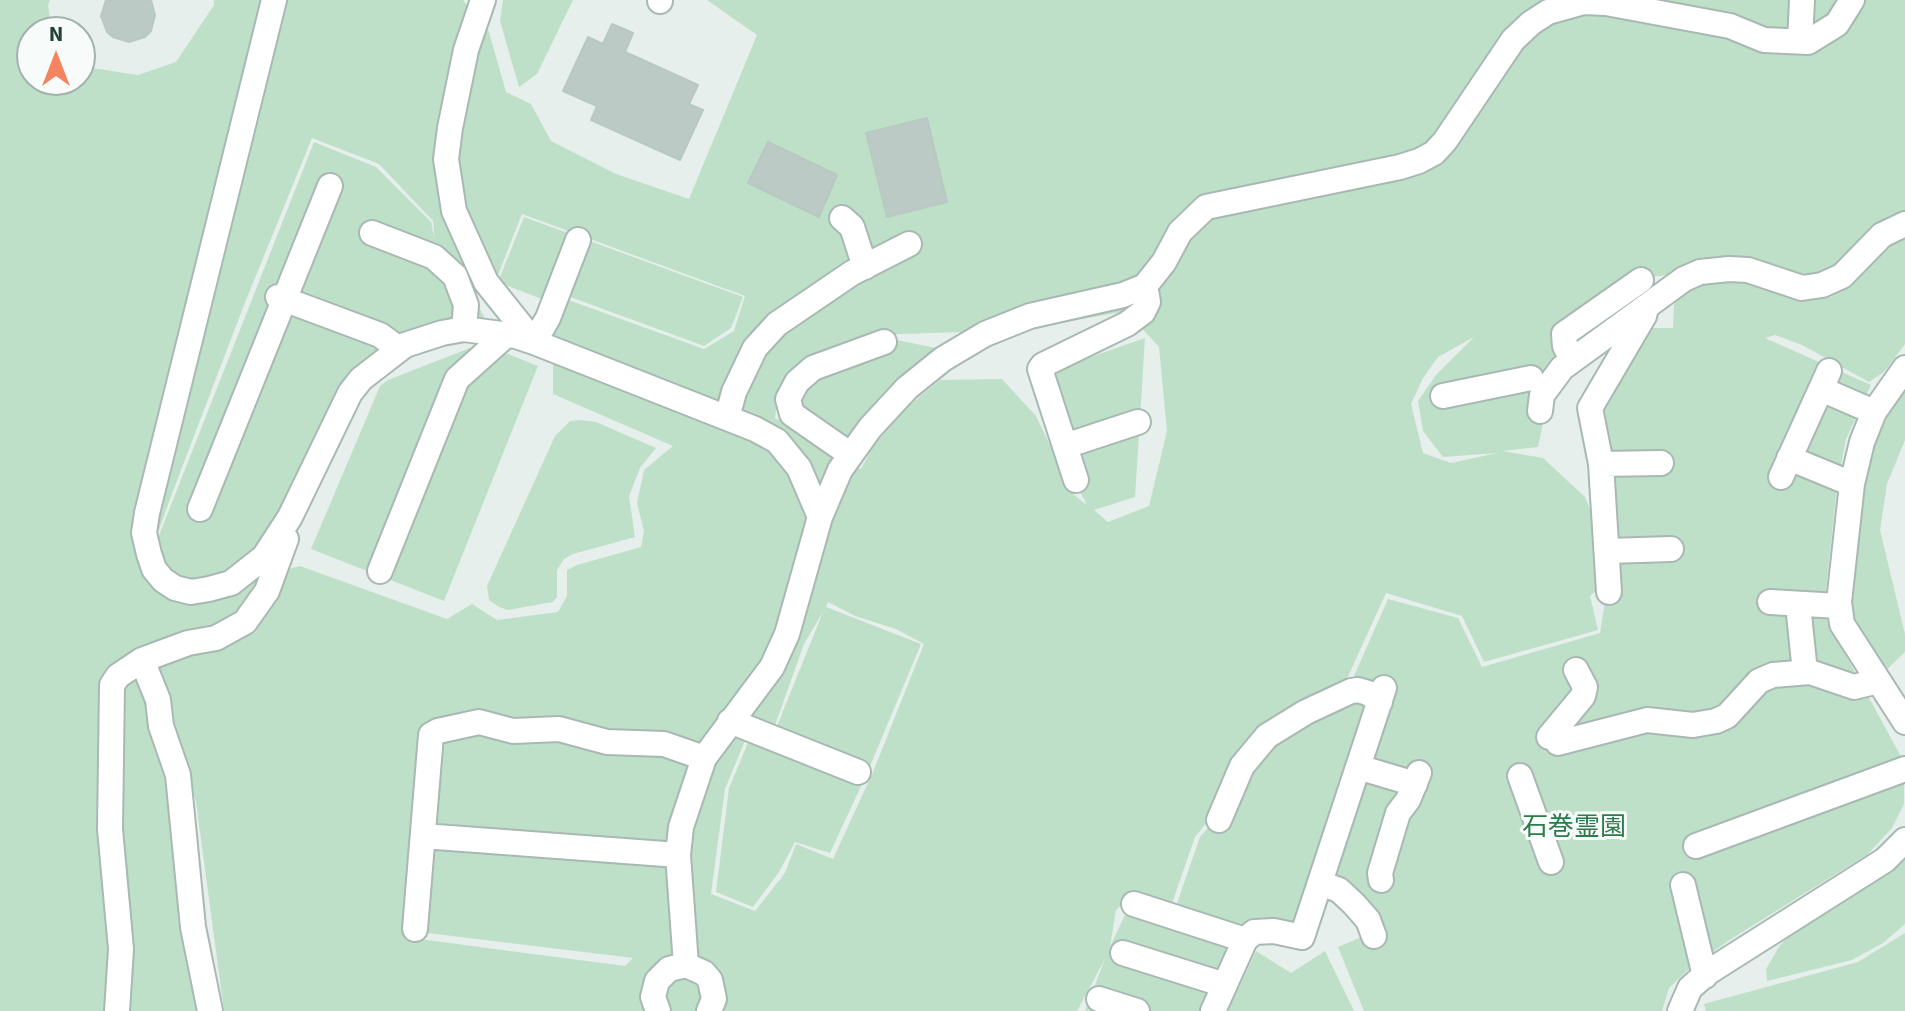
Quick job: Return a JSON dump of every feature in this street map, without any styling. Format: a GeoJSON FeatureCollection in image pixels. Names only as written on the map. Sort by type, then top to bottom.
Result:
{"type":"FeatureCollection","features":[{"type":"Feature","properties":{"kind":"street"},"geometry":{"type":"LineString","coordinates":[[274,0],[194,316],[144,533],[154,569],[163,580],[175,588],[191,592],[231,583],[247,572],[264,557],[290,517],[350,393],[361,379],[399,349],[424,338],[464,329],[534,342],[727,418],[777,441],[799,468],[820,517]]}},
{"type":"Feature","properties":{"kind":"street"},"geometry":{"type":"LineString","coordinates":[[483,0],[466,50],[446,159],[454,211],[486,282],[534,342]]}},
{"type":"Feature","properties":{"kind":"street"},"geometry":{"type":"LineString","coordinates":[[1531,23],[1546,0]]}},
{"type":"Feature","properties":{"kind":"street"},"geometry":{"type":"LineString","coordinates":[[1800,41],[1802,0]]}},
{"type":"Feature","properties":{"kind":"street"},"geometry":{"type":"LineString","coordinates":[[686,965],[678,855],[681,827],[704,758],[772,667],[787,634],[820,517],[840,470],[870,428],[907,388],[943,359],[985,334],[1030,316],[1123,295],[1145,286],[1164,262],[1180,232],[1206,207],[1400,167],[1434,153],[1513,40],[1548,12],[1584,2],[1606,3],[1730,26],[1764,40],[1808,42],[1837,24],[1852,0]]}},
{"type":"Feature","properties":{"kind":"street"},"geometry":{"type":"LineString","coordinates":[[200,509],[282,298],[330,186]]}},
{"type":"Feature","properties":{"kind":"street"},"geometry":{"type":"LineString","coordinates":[[842,218],[852,227],[865,267]]}},
{"type":"Feature","properties":{"kind":"street"},"geometry":{"type":"LineString","coordinates":[[1443,396],[1535,386],[1554,376],[1684,279],[1700,272],[1748,270],[1802,288],[1822,285],[1842,276],[1882,235],[1905,224]]}},
{"type":"Feature","properties":{"kind":"street"},"geometry":{"type":"LineString","coordinates":[[372,233],[434,257],[455,276],[466,305],[464,329]]}},
{"type":"Feature","properties":{"kind":"street"},"geometry":{"type":"LineString","coordinates":[[534,342],[548,318],[578,240]]}},
{"type":"Feature","properties":{"kind":"street"},"geometry":{"type":"LineString","coordinates":[[727,418],[734,392],[755,348],[777,324],[865,267],[909,244]]}},
{"type":"Feature","properties":{"kind":"street"},"geometry":{"type":"LineString","coordinates":[[1572,360],[1565,346],[1564,334],[1641,280]]}},
{"type":"Feature","properties":{"kind":"street"},"geometry":{"type":"LineString","coordinates":[[1076,480],[1040,369],[1127,324],[1143,312],[1148,302],[1145,286]]}},
{"type":"Feature","properties":{"kind":"street"},"geometry":{"type":"LineString","coordinates":[[282,298],[380,335],[399,349]]}},
{"type":"Feature","properties":{"kind":"street"},"geometry":{"type":"LineString","coordinates":[[1609,592],[1601,464],[1590,408],[1644,316],[1647,305]]}},
{"type":"Feature","properties":{"kind":"street"},"geometry":{"type":"LineString","coordinates":[[380,571],[457,379],[506,335]]}},
{"type":"Feature","properties":{"kind":"street"},"geometry":{"type":"LineString","coordinates":[[851,455],[792,414],[788,399],[797,382],[813,368],[884,342]]}},
{"type":"Feature","properties":{"kind":"street"},"geometry":{"type":"LineString","coordinates":[[1905,368],[1874,412],[1862,442],[1852,484],[1839,606],[1842,624],[1905,722]]}},
{"type":"Feature","properties":{"kind":"street"},"geometry":{"type":"LineString","coordinates":[[1852,484],[1785,468],[1825,380],[1874,412]]}},
{"type":"Feature","properties":{"kind":"street"},"geometry":{"type":"LineString","coordinates":[[1065,446],[1138,422]]}},
{"type":"Feature","properties":{"kind":"street"},"geometry":{"type":"LineString","coordinates":[[1601,464],[1661,463]]}},
{"type":"Feature","properties":{"kind":"street"},"geometry":{"type":"LineString","coordinates":[[117,1011],[121,949],[110,829],[111,689],[118,676],[142,660],[164,650],[216,638],[245,622],[267,591],[286,542],[290,517]]}},
{"type":"Feature","properties":{"kind":"street"},"geometry":{"type":"LineString","coordinates":[[1608,551],[1671,549]]}},
{"type":"Feature","properties":{"kind":"street"},"geometry":{"type":"LineString","coordinates":[[1770,602],[1839,606]]}},
{"type":"Feature","properties":{"kind":"street"},"geometry":{"type":"LineString","coordinates":[[1798,605],[1805,672]]}},
{"type":"Feature","properties":{"kind":"street"},"geometry":{"type":"LineString","coordinates":[[142,660],[158,700],[161,726],[180,788],[193,927],[210,1011]]}},
{"type":"Feature","properties":{"kind":"street"},"geometry":{"type":"LineString","coordinates":[[1576,670],[1585,687],[1583,696],[1554,740],[1647,720],[1693,725],[1716,721],[1737,707],[1759,681],[1773,675],[1805,672],[1854,687],[1878,681]]}},
{"type":"Feature","properties":{"kind":"street"},"geometry":{"type":"LineString","coordinates":[[1213,1011],[1245,940],[1254,932],[1302,937],[1382,695],[1351,691],[1306,712],[1267,736],[1242,766],[1219,820]]}},
{"type":"Feature","properties":{"kind":"street"},"geometry":{"type":"LineString","coordinates":[[730,721],[858,772]]}},
{"type":"Feature","properties":{"kind":"street"},"geometry":{"type":"LineString","coordinates":[[415,929],[431,735],[479,722],[513,731],[559,729],[607,742],[664,744],[704,758]]}},
{"type":"Feature","properties":{"kind":"street"},"geometry":{"type":"LineString","coordinates":[[1358,767],[1417,778],[1398,813],[1380,873],[1381,880]]}},
{"type":"Feature","properties":{"kind":"street"},"geometry":{"type":"LineString","coordinates":[[1696,846],[1905,769]]}},
{"type":"Feature","properties":{"kind":"street"},"geometry":{"type":"LineString","coordinates":[[1520,776],[1551,862]]}},
{"type":"Feature","properties":{"kind":"street"},"geometry":{"type":"LineString","coordinates":[[423,836],[678,855]]}},
{"type":"Feature","properties":{"kind":"street"},"geometry":{"type":"LineString","coordinates":[[1680,1011],[1690,988],[1705,976],[1885,860],[1905,840]]}},
{"type":"Feature","properties":{"kind":"street"},"geometry":{"type":"LineString","coordinates":[[1320,883],[1339,890],[1354,904],[1368,920],[1374,936]]}},
{"type":"Feature","properties":{"kind":"street"},"geometry":{"type":"LineString","coordinates":[[1683,885],[1705,976]]}},
{"type":"Feature","properties":{"kind":"street"},"geometry":{"type":"LineString","coordinates":[[1134,904],[1245,940]]}},
{"type":"Feature","properties":{"kind":"street"},"geometry":{"type":"LineString","coordinates":[[1123,953],[1225,985]]}},
{"type":"Feature","properties":{"kind":"street"},"geometry":{"type":"LineString","coordinates":[[658,1011],[653,997],[657,981],[669,969],[686,965],[704,973],[710,980],[714,999],[709,1011]]}},
{"type":"Feature","properties":{"kind":"street"},"geometry":{"type":"LineString","coordinates":[[1099,999],[1137,1011]]}},
{"type":"Feature","properties":{"kind":"green space","name":"石巻霊園"},"geometry":{"type":"Polygon","coordinates":[[[0,0],[50,0],[50,16],[16,16],[16,96],[96,96],[96,68],[138,75],[176,62],[214,5],[214,0],[463,0],[489,32],[506,92],[531,104],[551,141],[616,174],[689,199],[757,35],[707,0],[1905,0],[1905,217],[1834,273],[1813,279],[1766,263],[1722,259],[1669,275],[1649,277],[1650,294],[1583,343],[1545,414],[1538,447],[1502,451],[1543,458],[1585,497],[1593,517],[1600,588],[1590,596],[1598,630],[1484,662],[1462,616],[1386,593],[1345,683],[1260,731],[1232,760],[1212,816],[1195,837],[1171,906],[1131,895],[1116,910],[1110,947],[1132,900],[1174,912],[1200,837],[1215,820],[1236,765],[1350,685],[1388,599],[1458,618],[1482,667],[1600,633],[1606,595],[1584,413],[1633,328],[1673,328],[1674,305],[1686,286],[1707,276],[1772,284],[1802,300],[1831,297],[1892,241],[1905,234],[1905,344],[1885,371],[1869,382],[1802,345],[1775,335],[1765,338],[1871,385],[1846,439],[1837,486],[1825,598],[1827,621],[1904,762],[1904,804],[1892,828],[1868,854],[1690,968],[1669,988],[1662,1011],[1364,1011],[1338,947],[1369,934],[1323,889],[1306,944],[1252,941],[1220,1011],[1085,1011],[1105,959],[1077,1011],[224,1011],[196,802],[187,768],[173,738],[149,647],[110,672],[114,945],[109,1011],[0,1011],[0,0]],[[312,138],[170,499],[156,538],[148,577],[230,594],[262,576],[300,566],[447,619],[472,604],[497,620],[558,612],[567,596],[567,570],[641,547],[644,531],[637,503],[644,470],[673,446],[553,394],[553,325],[563,298],[704,349],[734,331],[745,296],[522,214],[496,280],[461,271],[487,323],[409,337],[321,434],[252,558],[237,571],[189,581],[175,574],[162,561],[156,543],[314,142],[376,167],[431,222],[435,240],[433,221],[379,164],[312,138]],[[1126,311],[1024,330],[869,335],[797,369],[779,385],[775,418],[834,458],[861,469],[873,447],[901,412],[940,380],[1002,379],[1036,416],[1074,495],[1087,505],[1076,484],[1039,375],[1145,338],[1135,497],[1094,510],[1108,522],[1149,506],[1167,431],[1159,347],[1126,311]],[[1474,337],[1438,357],[1423,378],[1411,404],[1423,453],[1451,463],[1497,453],[1443,457],[1423,431],[1418,401],[1436,375],[1474,337]],[[828,602],[826,607],[921,644],[830,853],[795,842],[779,872],[753,907],[716,892],[729,788],[756,724],[775,731],[823,612],[804,644],[774,728],[754,719],[725,789],[711,894],[755,911],[785,873],[796,844],[833,859],[873,772],[924,644],[896,629],[855,616],[828,602]],[[478,713],[423,726],[411,842],[411,931],[428,732],[602,732],[569,718],[512,722],[478,713]],[[411,931],[411,938],[625,966],[633,958],[411,931]]]}},
{"type":"Feature","properties":{"kind":"green space"},"geometry":{"type":"Polygon","coordinates":[[[503,0],[573,0],[537,74],[519,87],[500,21],[503,0]]]}},
{"type":"Feature","properties":{"kind":"green space"},"geometry":{"type":"Polygon","coordinates":[[[524,217],[743,297],[731,328],[704,346],[562,294],[557,305],[498,282],[524,217]]]}},
{"type":"Feature","properties":{"kind":"green space"},"geometry":{"type":"Polygon","coordinates":[[[882,337],[936,348],[900,379],[836,453],[795,425],[798,374],[882,337]]]}},
{"type":"Feature","properties":{"kind":"green space"},"geometry":{"type":"Polygon","coordinates":[[[475,346],[498,350],[538,366],[444,601],[311,549],[380,386],[388,380],[475,346]]]}},
{"type":"Feature","properties":{"kind":"green space"},"geometry":{"type":"Polygon","coordinates":[[[1905,383],[1905,440],[1887,484],[1880,530],[1905,634],[1905,652],[1883,673],[1859,635],[1847,607],[1861,478],[1877,428],[1905,383]]]}},
{"type":"Feature","properties":{"kind":"green space"},"geometry":{"type":"Polygon","coordinates":[[[570,421],[596,422],[656,448],[640,468],[629,496],[635,537],[564,559],[557,570],[557,597],[553,602],[508,610],[499,607],[489,600],[487,586],[555,436],[570,421]]]}},
{"type":"Feature","properties":{"kind":"green space"},"geometry":{"type":"Polygon","coordinates":[[[150,670],[214,1011],[114,1011],[115,674],[150,670]]]}},
{"type":"Feature","properties":{"kind":"green space"},"geometry":{"type":"Polygon","coordinates":[[[1905,859],[1905,924],[1883,943],[1852,960],[1767,981],[1766,969],[1780,945],[1792,933],[1905,859]]]}},
{"type":"Feature","properties":{"kind":"green space"},"geometry":{"type":"Polygon","coordinates":[[[1905,933],[1905,1011],[1706,1011],[1704,1004],[1858,962],[1905,933]]]}},
{"type":"Feature","properties":{"kind":"green space"},"geometry":{"type":"Polygon","coordinates":[[[1256,951],[1291,973],[1325,951],[1354,1011],[1228,1011],[1256,951]]]}},
{"type":"Feature","properties":{"kind":"building"},"geometry":{"type":"Polygon","coordinates":[[[106,0],[151,0],[155,15],[151,31],[145,37],[129,42],[113,37],[107,32],[101,16],[106,0]]]}},
{"type":"Feature","properties":{"kind":"building"},"geometry":{"type":"Polygon","coordinates":[[[612,24],[633,33],[625,52],[698,85],[689,104],[703,110],[680,160],[591,120],[597,106],[563,91],[588,37],[603,44],[612,24]]]}},
{"type":"Feature","properties":{"kind":"building"},"geometry":{"type":"Polygon","coordinates":[[[927,118],[947,202],[887,217],[866,133],[927,118]]]}},
{"type":"Feature","properties":{"kind":"building"},"geometry":{"type":"Polygon","coordinates":[[[768,142],[837,175],[819,217],[748,183],[768,142]]]}}]}
